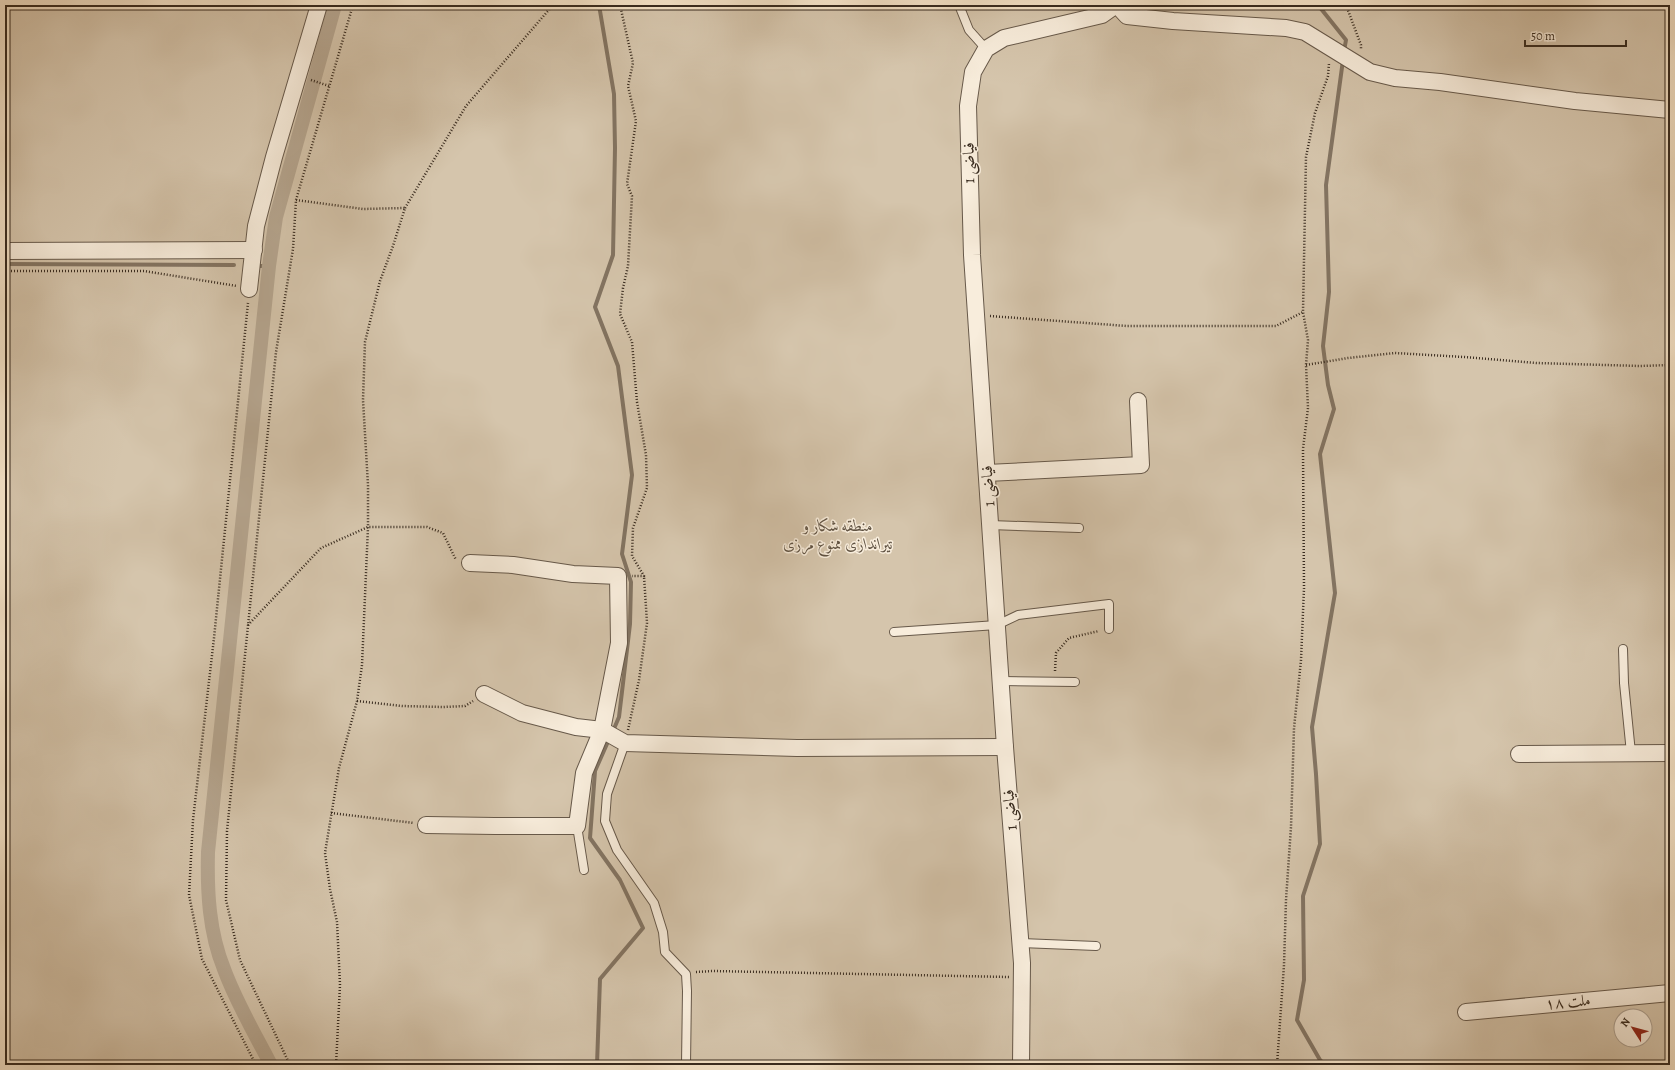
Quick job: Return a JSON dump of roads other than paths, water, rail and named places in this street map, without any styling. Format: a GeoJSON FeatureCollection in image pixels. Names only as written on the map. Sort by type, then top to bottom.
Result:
{"type":"FeatureCollection","features":[{"type":"Feature","properties":{"kind":"street"},"geometry":{"type":"LineString","coordinates":[[249,289],[256,226],[274,157],[319,5]]}},
{"type":"Feature","properties":{"kind":"street"},"geometry":{"type":"LineString","coordinates":[[1116,5],[1127,16],[1172,21],[1286,28],[1305,32],[1370,72],[1395,78],[1440,82],[1575,101],[1670,110]]}},
{"type":"Feature","properties":{"kind":"street","name":"فیاضی 1"},"geometry":{"type":"LineString","coordinates":[[1021,1065],[1021,943],[1005,746],[972,255],[968,106],[973,72],[986,49],[1004,38],[1102,15],[1116,5]]}},
{"type":"Feature","properties":{"kind":"street"},"geometry":{"type":"LineString","coordinates":[[5,251],[254,250]]}},
{"type":"Feature","properties":{"kind":"street"},"geometry":{"type":"LineString","coordinates":[[987,473],[1141,465],[1138,402]]}},
{"type":"Feature","properties":{"kind":"street"},"geometry":{"type":"LineString","coordinates":[[426,825],[577,826],[584,773],[613,736],[619,643],[618,576],[573,574],[513,565],[470,563]]}},
{"type":"Feature","properties":{"kind":"street"},"geometry":{"type":"LineString","coordinates":[[484,694],[522,713],[613,736],[797,748],[1005,746]]}},
{"type":"Feature","properties":{"kind":"street"},"geometry":{"type":"LineString","coordinates":[[1518,754],[1670,753]]}},
{"type":"Feature","properties":{"kind":"street","name":"ملت ۱۸"},"geometry":{"type":"LineString","coordinates":[[1466,1012],[1670,992]]}},
{"type":"Feature","properties":{"kind":"lane"},"geometry":{"type":"LineString","coordinates":[[959,5],[969,30],[986,49]]}},
{"type":"Feature","properties":{"kind":"lane"},"geometry":{"type":"LineString","coordinates":[[990,525],[1079,528]]}},
{"type":"Feature","properties":{"kind":"lane"},"geometry":{"type":"LineString","coordinates":[[894,632],[997,625],[1018,615],[1109,604],[1109,629]]}},
{"type":"Feature","properties":{"kind":"lane"},"geometry":{"type":"LineString","coordinates":[[1623,649],[1624,683],[1631,753]]}},
{"type":"Feature","properties":{"kind":"lane"},"geometry":{"type":"LineString","coordinates":[[1001,681],[1075,682]]}},
{"type":"Feature","properties":{"kind":"lane"},"geometry":{"type":"LineString","coordinates":[[613,736],[605,821],[617,850],[654,903],[663,932],[665,952],[686,974],[686,1065]]}},
{"type":"Feature","properties":{"kind":"lane"},"geometry":{"type":"LineString","coordinates":[[577,826],[584,870]]}},
{"type":"Feature","properties":{"kind":"lane"},"geometry":{"type":"LineString","coordinates":[[1021,943],[1096,946]]}},
{"type":"Feature","properties":{"kind":"waterway"},"geometry":{"type":"LineString","coordinates":[[271,1065],[234,994],[219,955],[210,912],[208,852],[269,266],[276,217],[335,5]]}},
{"type":"Feature","properties":{"kind":"waterway"},"geometry":{"type":"LineString","coordinates":[[599,5],[614,94],[615,148],[613,255],[595,307],[618,366],[632,475],[622,554],[631,582],[630,624],[619,717],[613,731]]}},
{"type":"Feature","properties":{"kind":"waterway"},"geometry":{"type":"LineString","coordinates":[[1318,5],[1346,40],[1344,51]]}},
{"type":"Feature","properties":{"kind":"waterway"},"geometry":{"type":"LineString","coordinates":[[1325,1065],[1320,1060],[1297,1020],[1304,980],[1303,896],[1320,844],[1312,727],[1335,593],[1320,454],[1334,409],[1328,385],[1323,346],[1329,292],[1326,185],[1343,60]]}},
{"type":"Feature","properties":{"kind":"waterway"},"geometry":{"type":"LineString","coordinates":[[5,264],[234,265]]}},
{"type":"Feature","properties":{"kind":"waterway"},"geometry":{"type":"LineString","coordinates":[[258,266],[269,266]]}},
{"type":"Feature","properties":{"kind":"waterway"},"geometry":{"type":"LineString","coordinates":[[597,1065],[600,979],[643,928],[620,880],[590,838],[595,771],[610,737]]}},
{"type":"Feature","properties":{"kind":"park label","name":"منطقه شکار و تیراندازی ممنوع مرزی"},"geometry":{"type":"Point","coordinates":[838,535]}}]}
